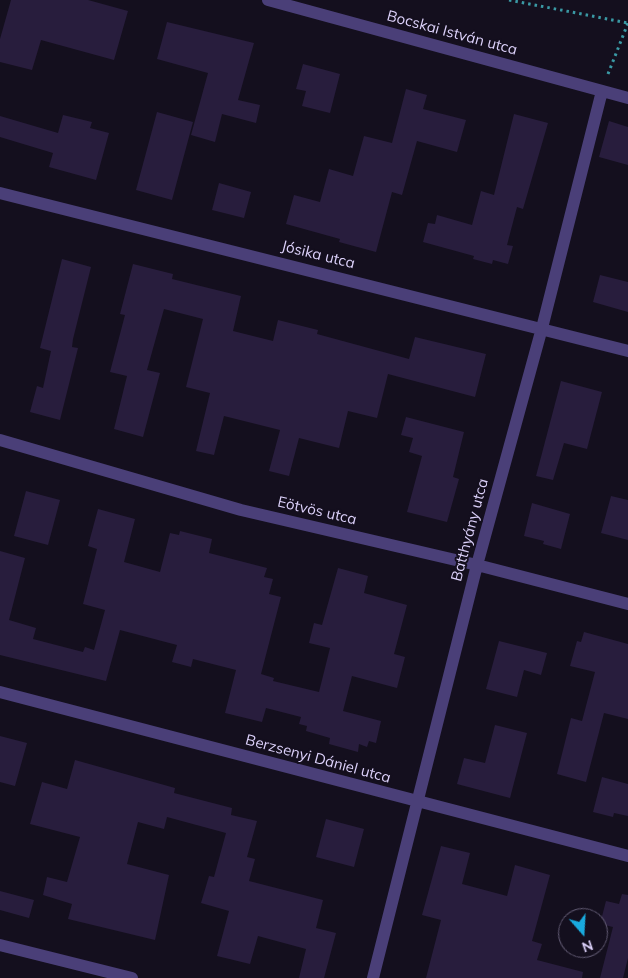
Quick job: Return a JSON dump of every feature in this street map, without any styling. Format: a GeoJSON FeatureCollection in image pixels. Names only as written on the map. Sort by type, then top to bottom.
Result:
{"type":"FeatureCollection","features":[{"type":"Feature","properties":{"kind":"street","name":"Bocskai István utca"},"geometry":{"type":"LineString","coordinates":[[268,0],[628,98]]}},
{"type":"Feature","properties":{"kind":"street","name":"Batthyány utca"},"geometry":{"type":"LineString","coordinates":[[373,978],[477,566],[542,328],[602,91]]}},
{"type":"Feature","properties":{"kind":"street","name":"Jósika utca"},"geometry":{"type":"LineString","coordinates":[[0,192],[628,351]]}},
{"type":"Feature","properties":{"kind":"street","name":"Eötvös utca"},"geometry":{"type":"LineString","coordinates":[[0,440],[241,510],[628,604]]}},
{"type":"Feature","properties":{"kind":"street","name":"Berzsenyi Dániel utca"},"geometry":{"type":"LineString","coordinates":[[0,692],[628,856]]}},
{"type":"Feature","properties":{"kind":"street"},"geometry":{"type":"LineString","coordinates":[[0,944],[132,978]]}},
{"type":"Feature","properties":{"kind":"path"},"geometry":{"type":"LineString","coordinates":[[509,0],[628,23],[602,91]]}},
{"type":"Feature","properties":{"kind":"building"},"geometry":{"type":"Polygon","coordinates":[[[11,0],[88,0],[128,11],[114,60],[41,40],[32,70],[0,62],[0,39],[11,0]]]}},
{"type":"Feature","properties":{"kind":"building"},"geometry":{"type":"Polygon","coordinates":[[[167,22],[254,43],[238,100],[260,105],[256,123],[222,114],[215,142],[191,135],[208,73],[157,59],[167,22]]]}},
{"type":"Feature","properties":{"kind":"building"},"geometry":{"type":"Polygon","coordinates":[[[303,64],[340,74],[330,113],[302,106],[306,91],[296,89],[303,64]]]}},
{"type":"Feature","properties":{"kind":"building"},"geometry":{"type":"Polygon","coordinates":[[[406,89],[427,95],[423,109],[466,120],[457,152],[417,141],[402,195],[392,192],[376,252],[339,242],[340,239],[286,224],[294,195],[320,202],[329,169],[353,176],[364,136],[392,143],[406,89]]]}},
{"type":"Feature","properties":{"kind":"building"},"geometry":{"type":"Polygon","coordinates":[[[157,112],[193,122],[172,200],[136,190],[157,112]]]}},
{"type":"Feature","properties":{"kind":"building"},"geometry":{"type":"Polygon","coordinates":[[[514,114],[548,123],[523,209],[517,207],[507,245],[513,246],[508,264],[493,260],[492,264],[473,259],[474,256],[423,242],[428,223],[435,224],[437,215],[472,225],[481,191],[494,195],[514,114]]]}},
{"type":"Feature","properties":{"kind":"building"},"geometry":{"type":"Polygon","coordinates":[[[63,115],[92,122],[90,128],[109,133],[96,180],[49,167],[53,153],[0,137],[0,116],[58,133],[63,115]]]}},
{"type":"Feature","properties":{"kind":"building"},"geometry":{"type":"Polygon","coordinates":[[[609,121],[628,127],[628,165],[599,157],[609,121]]]}},
{"type":"Feature","properties":{"kind":"building"},"geometry":{"type":"Polygon","coordinates":[[[219,183],[251,192],[244,218],[212,210],[219,183]]]}},
{"type":"Feature","properties":{"kind":"building"},"geometry":{"type":"Polygon","coordinates":[[[62,259],[91,267],[73,339],[72,347],[78,348],[60,420],[30,412],[37,386],[43,388],[51,351],[40,348],[62,259]]]}},
{"type":"Feature","properties":{"kind":"building"},"geometry":{"type":"Polygon","coordinates":[[[133,264],[173,274],[172,279],[241,296],[233,331],[273,341],[278,320],[318,330],[317,334],[409,359],[415,337],[486,354],[475,397],[388,374],[377,418],[348,411],[339,448],[299,438],[289,476],[269,471],[280,430],[224,416],[214,455],[196,451],[210,393],[186,387],[203,319],[164,309],[147,370],[160,373],[143,437],[114,429],[127,376],[110,372],[125,315],[120,314],[133,264]]]}},
{"type":"Feature","properties":{"kind":"building"},"geometry":{"type":"Polygon","coordinates":[[[600,275],[628,282],[628,312],[593,302],[600,275]]]}},
{"type":"Feature","properties":{"kind":"building"},"geometry":{"type":"Polygon","coordinates":[[[561,381],[602,392],[587,449],[564,443],[553,480],[536,476],[561,381]]]}},
{"type":"Feature","properties":{"kind":"building"},"geometry":{"type":"Polygon","coordinates":[[[406,417],[464,432],[453,477],[459,479],[447,522],[407,512],[422,456],[409,452],[413,438],[401,435],[406,417]]]}},
{"type":"Feature","properties":{"kind":"building"},"geometry":{"type":"Polygon","coordinates":[[[26,491],[60,500],[48,545],[14,536],[26,491]]]}},
{"type":"Feature","properties":{"kind":"building"},"geometry":{"type":"Polygon","coordinates":[[[611,496],[628,500],[628,540],[601,533],[611,496]]]}},
{"type":"Feature","properties":{"kind":"building"},"geometry":{"type":"Polygon","coordinates":[[[532,503],[570,514],[561,549],[543,544],[544,541],[524,536],[532,503]]]}},
{"type":"Feature","properties":{"kind":"building"},"geometry":{"type":"Polygon","coordinates":[[[98,509],[135,519],[124,562],[160,572],[170,533],[179,535],[180,531],[212,539],[209,553],[267,568],[264,577],[273,579],[269,594],[281,597],[261,674],[274,678],[273,681],[319,692],[330,648],[309,643],[314,623],[322,625],[338,568],[368,576],[364,593],[407,605],[394,654],[405,657],[397,688],[352,676],[343,711],[381,721],[376,743],[369,741],[367,747],[359,744],[358,752],[329,744],[330,738],[306,731],[307,726],[299,724],[301,717],[266,708],[262,722],[225,713],[236,670],[193,659],[191,667],[172,662],[177,645],[120,630],[106,681],[0,655],[0,551],[25,558],[9,620],[36,628],[33,639],[83,652],[85,647],[94,650],[105,610],[83,604],[97,549],[88,546],[98,509]]]}},
{"type":"Feature","properties":{"kind":"building"},"geometry":{"type":"Polygon","coordinates":[[[584,632],[628,644],[628,719],[604,713],[586,782],[557,774],[571,718],[582,721],[595,672],[570,666],[577,641],[581,642],[584,632]]]}},
{"type":"Feature","properties":{"kind":"building"},"geometry":{"type":"Polygon","coordinates":[[[499,641],[547,653],[541,675],[524,670],[517,697],[486,689],[499,641]]]}},
{"type":"Feature","properties":{"kind":"building"},"geometry":{"type":"Polygon","coordinates":[[[495,725],[527,733],[510,798],[457,784],[464,758],[485,763],[495,725]]]}},
{"type":"Feature","properties":{"kind":"building"},"geometry":{"type":"Polygon","coordinates":[[[0,736],[27,743],[15,786],[0,782],[0,736]]]}},
{"type":"Feature","properties":{"kind":"building"},"geometry":{"type":"Polygon","coordinates":[[[75,760],[175,788],[174,793],[232,808],[231,815],[257,821],[247,857],[255,859],[249,881],[323,900],[316,928],[336,933],[324,978],[299,978],[306,949],[258,936],[250,964],[217,956],[229,911],[201,903],[209,876],[214,877],[226,833],[167,817],[164,829],[138,822],[127,864],[169,875],[155,940],[68,919],[72,904],[43,895],[47,877],[67,882],[80,837],[30,824],[42,782],[67,789],[75,760]]]}},
{"type":"Feature","properties":{"kind":"building"},"geometry":{"type":"Polygon","coordinates":[[[602,777],[628,784],[628,816],[614,813],[613,817],[593,812],[602,777]]]}},
{"type":"Feature","properties":{"kind":"building"},"geometry":{"type":"Polygon","coordinates":[[[326,819],[364,829],[354,867],[316,857],[326,819]]]}},
{"type":"Feature","properties":{"kind":"building"},"geometry":{"type":"Polygon","coordinates":[[[441,846],[470,853],[462,884],[507,896],[515,865],[550,875],[532,941],[542,944],[537,960],[583,972],[582,978],[426,978],[441,920],[422,915],[441,846]]]}},
{"type":"Feature","properties":{"kind":"building"},"geometry":{"type":"Polygon","coordinates":[[[0,891],[34,900],[29,918],[0,910],[0,891]]]}},
{"type":"Feature","properties":{"kind":"building"},"geometry":{"type":"Polygon","coordinates":[[[622,894],[628,895],[628,958],[623,978],[600,978],[605,958],[608,958],[608,947],[613,927],[608,926],[608,908],[604,908],[606,901],[619,904],[622,894]]]}}]}
